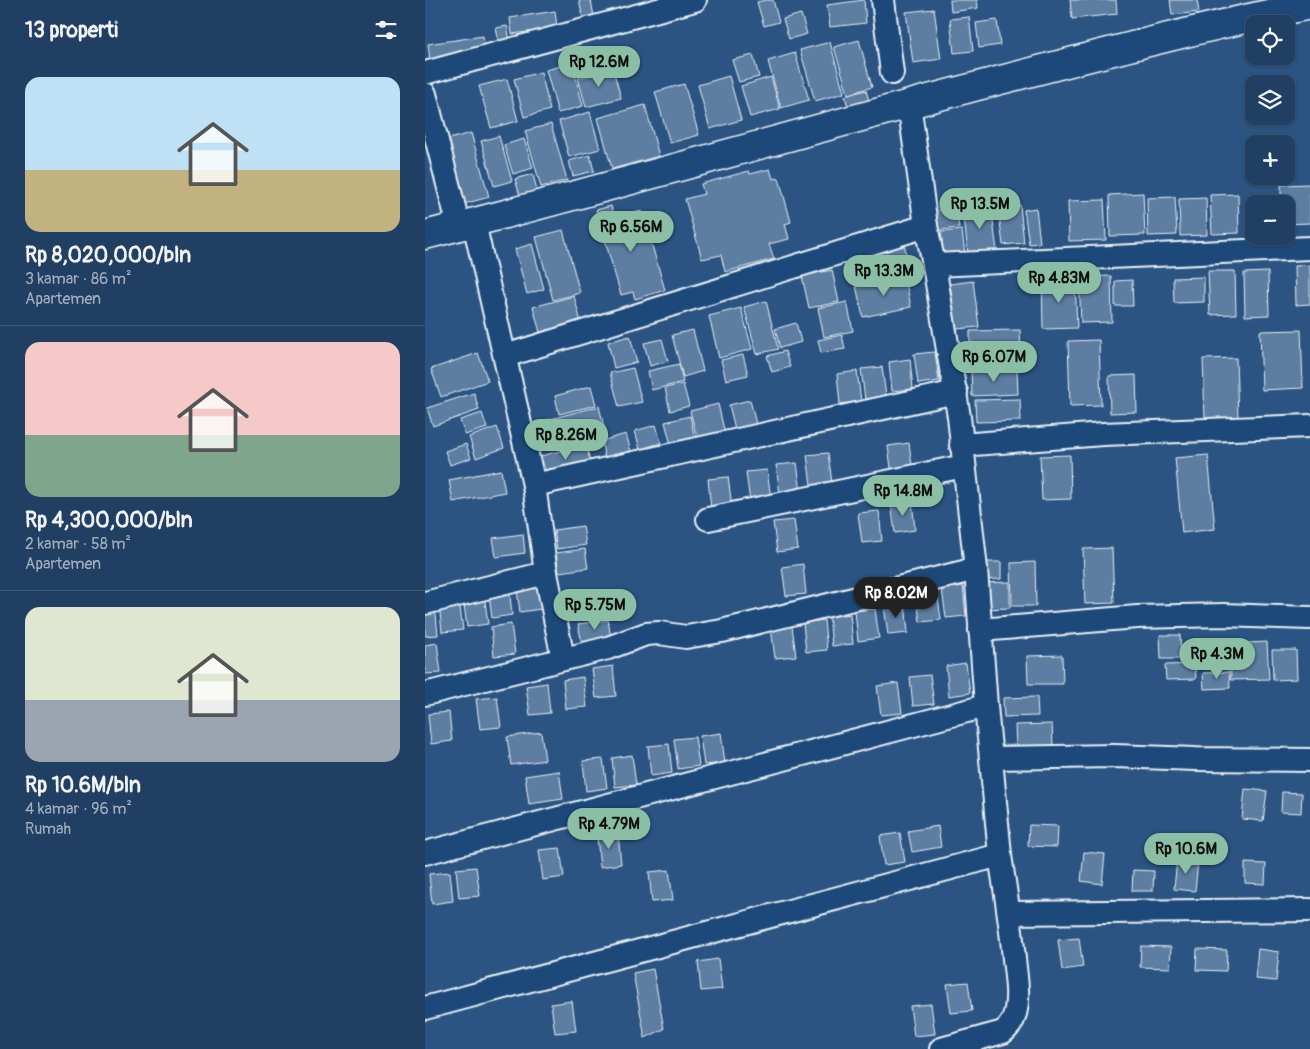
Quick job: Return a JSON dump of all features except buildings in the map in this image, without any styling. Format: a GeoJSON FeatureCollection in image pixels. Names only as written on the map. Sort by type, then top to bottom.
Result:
{"type":"FeatureCollection","features":[{"type":"Feature","properties":{"kind":"street"},"geometry":{"type":"LineString","coordinates":[[425,73],[695,0]]}},
{"type":"Feature","properties":{"kind":"street"},"geometry":{"type":"LineString","coordinates":[[883,0],[892,76],[903,105],[956,392],[976,569],[979,630],[1000,854],[1010,913],[1017,992],[1015,1016],[1010,1027],[1003,1032],[941,1049]]}},
{"type":"Feature","properties":{"kind":"street"},"geometry":{"type":"LineString","coordinates":[[425,235],[903,105],[1239,19],[1310,5]]}},
{"type":"Feature","properties":{"kind":"street"},"geometry":{"type":"LineString","coordinates":[[425,94],[505,356],[534,485],[546,573],[563,659]]}},
{"type":"Feature","properties":{"kind":"street"},"geometry":{"type":"LineString","coordinates":[[505,356],[926,226]]}},
{"type":"Feature","properties":{"kind":"street"},"geometry":{"type":"LineString","coordinates":[[934,265],[1310,248]]}},
{"type":"Feature","properties":{"kind":"street"},"geometry":{"type":"LineString","coordinates":[[534,485],[956,392]]}},
{"type":"Feature","properties":{"kind":"street"},"geometry":{"type":"LineString","coordinates":[[708,519],[963,456],[1103,434],[1310,426]]}},
{"type":"Feature","properties":{"kind":"street"},"geometry":{"type":"LineString","coordinates":[[425,694],[608,648],[646,634],[659,633],[686,637],[722,631],[976,569]]}},
{"type":"Feature","properties":{"kind":"street"},"geometry":{"type":"LineString","coordinates":[[425,603],[546,573]]}},
{"type":"Feature","properties":{"kind":"street"},"geometry":{"type":"LineString","coordinates":[[979,630],[1137,617],[1224,615],[1310,618]]}},
{"type":"Feature","properties":{"kind":"street"},"geometry":{"type":"LineString","coordinates":[[425,853],[986,706]]}},
{"type":"Feature","properties":{"kind":"street"},"geometry":{"type":"LineString","coordinates":[[992,758],[1115,756],[1310,760]]}},
{"type":"Feature","properties":{"kind":"street"},"geometry":{"type":"LineString","coordinates":[[425,1008],[1000,854]]}},
{"type":"Feature","properties":{"kind":"street"},"geometry":{"type":"LineString","coordinates":[[1010,913],[1310,910]]}}]}
